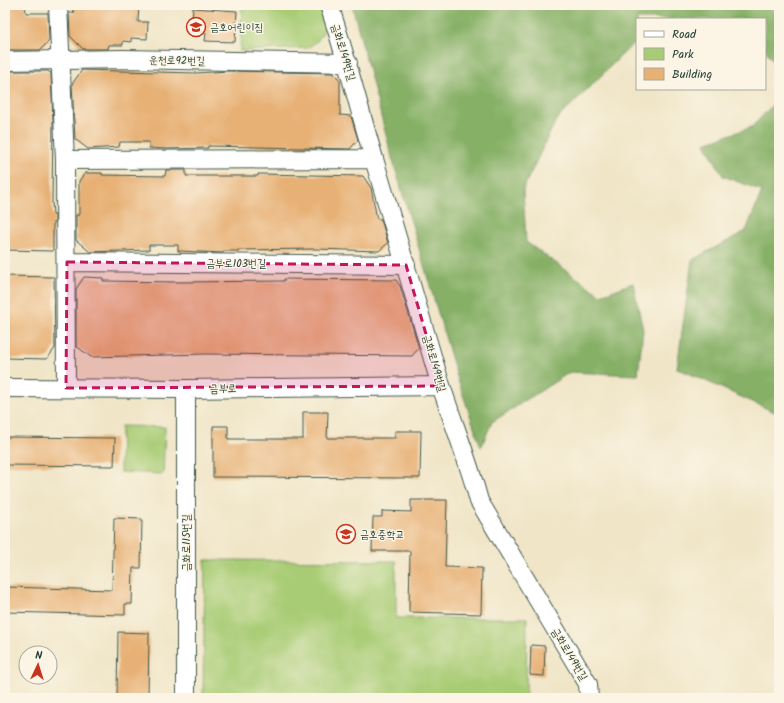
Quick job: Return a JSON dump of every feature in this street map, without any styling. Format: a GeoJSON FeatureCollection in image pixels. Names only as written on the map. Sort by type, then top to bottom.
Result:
{"type":"FeatureCollection","features":[{"type":"Feature","properties":{"kind":"street"},"geometry":{"type":"LineString","coordinates":[[58,5],[62,60],[65,160],[67,262],[66,388]]}},
{"type":"Feature","properties":{"kind":"street","name":"금화로149번길"},"geometry":{"type":"LineString","coordinates":[[329,5],[348,63],[374,159],[441,386],[472,474],[478,501],[588,684],[589,698]]}},
{"type":"Feature","properties":{"kind":"street","name":"운천로92번길"},"geometry":{"type":"LineString","coordinates":[[5,61],[124,59],[348,63]]}},
{"type":"Feature","properties":{"kind":"street"},"geometry":{"type":"LineString","coordinates":[[65,160],[374,159]]}},
{"type":"Feature","properties":{"kind":"street","name":"금부로103번길"},"geometry":{"type":"LineString","coordinates":[[67,262],[406,265]]}},
{"type":"Feature","properties":{"kind":"street","name":"금부로"},"geometry":{"type":"LineString","coordinates":[[5,388],[186,389],[441,386]]}},
{"type":"Feature","properties":{"kind":"street","name":"금화로115번길"},"geometry":{"type":"LineString","coordinates":[[186,389],[186,698]]}},
{"type":"Feature","properties":{"kind":"highlighted area"},"geometry":{"type":"Polygon","coordinates":[[[67,262],[406,265],[441,386],[66,388],[67,262]]]}},
{"type":"Feature","properties":{"kind":"green space"},"geometry":{"type":"Polygon","coordinates":[[[242,5],[320,5],[326,28],[318,40],[308,48],[240,51],[242,5]]]}},
{"type":"Feature","properties":{"kind":"green space"},"geometry":{"type":"Polygon","coordinates":[[[352,5],[779,5],[779,71],[766,51],[766,18],[636,18],[636,47],[633,44],[556,120],[523,189],[526,242],[601,295],[633,283],[643,330],[638,375],[570,372],[492,422],[481,447],[458,380],[391,154],[352,5]]]}},
{"type":"Feature","properties":{"kind":"green space"},"geometry":{"type":"Polygon","coordinates":[[[779,98],[779,414],[677,368],[692,260],[746,231],[762,191],[723,176],[705,143],[752,127],[779,98]]]}},
{"type":"Feature","properties":{"kind":"green space"},"geometry":{"type":"Polygon","coordinates":[[[121,426],[165,427],[163,474],[120,472],[121,426]]]}},
{"type":"Feature","properties":{"kind":"green space"},"geometry":{"type":"Polygon","coordinates":[[[205,560],[396,561],[396,618],[527,618],[526,698],[203,698],[205,560]]]}},
{"type":"Feature","properties":{"kind":"building"},"geometry":{"type":"Polygon","coordinates":[[[5,5],[25,5],[26,13],[48,13],[49,41],[40,50],[5,50],[5,5]]]}},
{"type":"Feature","properties":{"kind":"building"},"geometry":{"type":"Polygon","coordinates":[[[71,5],[139,5],[138,22],[148,22],[147,39],[131,38],[131,42],[123,41],[123,45],[109,45],[108,49],[83,49],[70,36],[69,13],[74,13],[71,5]]]}},
{"type":"Feature","properties":{"kind":"building"},"geometry":{"type":"Polygon","coordinates":[[[193,8],[237,11],[235,42],[205,41],[206,33],[191,33],[193,8]]]}},
{"type":"Feature","properties":{"kind":"building"},"geometry":{"type":"Polygon","coordinates":[[[82,70],[196,73],[228,71],[333,73],[340,80],[340,115],[351,116],[358,140],[350,149],[208,146],[208,148],[166,149],[149,148],[149,142],[120,142],[119,147],[88,149],[75,139],[72,84],[82,70]]]}},
{"type":"Feature","properties":{"kind":"building"},"geometry":{"type":"Polygon","coordinates":[[[5,71],[48,71],[51,73],[53,121],[52,202],[53,215],[55,215],[55,223],[53,222],[53,251],[5,250],[5,71]]]}},
{"type":"Feature","properties":{"kind":"building"},"geometry":{"type":"Polygon","coordinates":[[[166,170],[186,170],[186,176],[258,176],[258,174],[363,176],[371,188],[377,219],[381,219],[388,243],[379,251],[316,249],[238,250],[223,251],[223,253],[178,251],[178,245],[149,245],[149,250],[90,252],[76,240],[76,215],[79,215],[79,181],[85,173],[102,173],[102,175],[165,176],[166,170]]]}},
{"type":"Feature","properties":{"kind":"building"},"geometry":{"type":"Polygon","coordinates":[[[5,276],[54,277],[55,348],[47,359],[5,358],[5,276]]]}},
{"type":"Feature","properties":{"kind":"building"},"geometry":{"type":"Polygon","coordinates":[[[84,277],[103,278],[103,281],[177,282],[284,281],[284,279],[396,280],[400,286],[419,348],[412,356],[205,354],[91,357],[76,346],[76,289],[84,277]]]}},
{"type":"Feature","properties":{"kind":"building"},"geometry":{"type":"Polygon","coordinates":[[[303,412],[328,412],[327,438],[395,438],[395,431],[421,431],[420,478],[213,477],[213,426],[228,426],[228,439],[303,439],[303,412]]]}},
{"type":"Feature","properties":{"kind":"building"},"geometry":{"type":"Polygon","coordinates":[[[5,437],[115,438],[114,466],[5,465],[5,437]]]}},
{"type":"Feature","properties":{"kind":"building"},"geometry":{"type":"Polygon","coordinates":[[[411,500],[447,500],[445,567],[482,568],[481,614],[409,612],[410,551],[372,551],[373,517],[382,517],[382,511],[411,512],[411,500]]]}},
{"type":"Feature","properties":{"kind":"building"},"geometry":{"type":"Polygon","coordinates":[[[114,518],[142,519],[141,568],[133,568],[132,604],[125,604],[125,615],[5,612],[5,587],[112,590],[114,518]]]}},
{"type":"Feature","properties":{"kind":"building"},"geometry":{"type":"Polygon","coordinates":[[[118,632],[149,633],[148,698],[117,698],[118,632]]]}},
{"type":"Feature","properties":{"kind":"building"},"geometry":{"type":"Polygon","coordinates":[[[531,645],[545,646],[544,676],[530,675],[531,645]]]}},
{"type":"Feature","properties":{"kind":"place","name":"금호어린이집"},"geometry":{"type":"Point","coordinates":[196,27]}},
{"type":"Feature","properties":{"kind":"place","name":"금호중학교"},"geometry":{"type":"Point","coordinates":[346,534]}}]}
